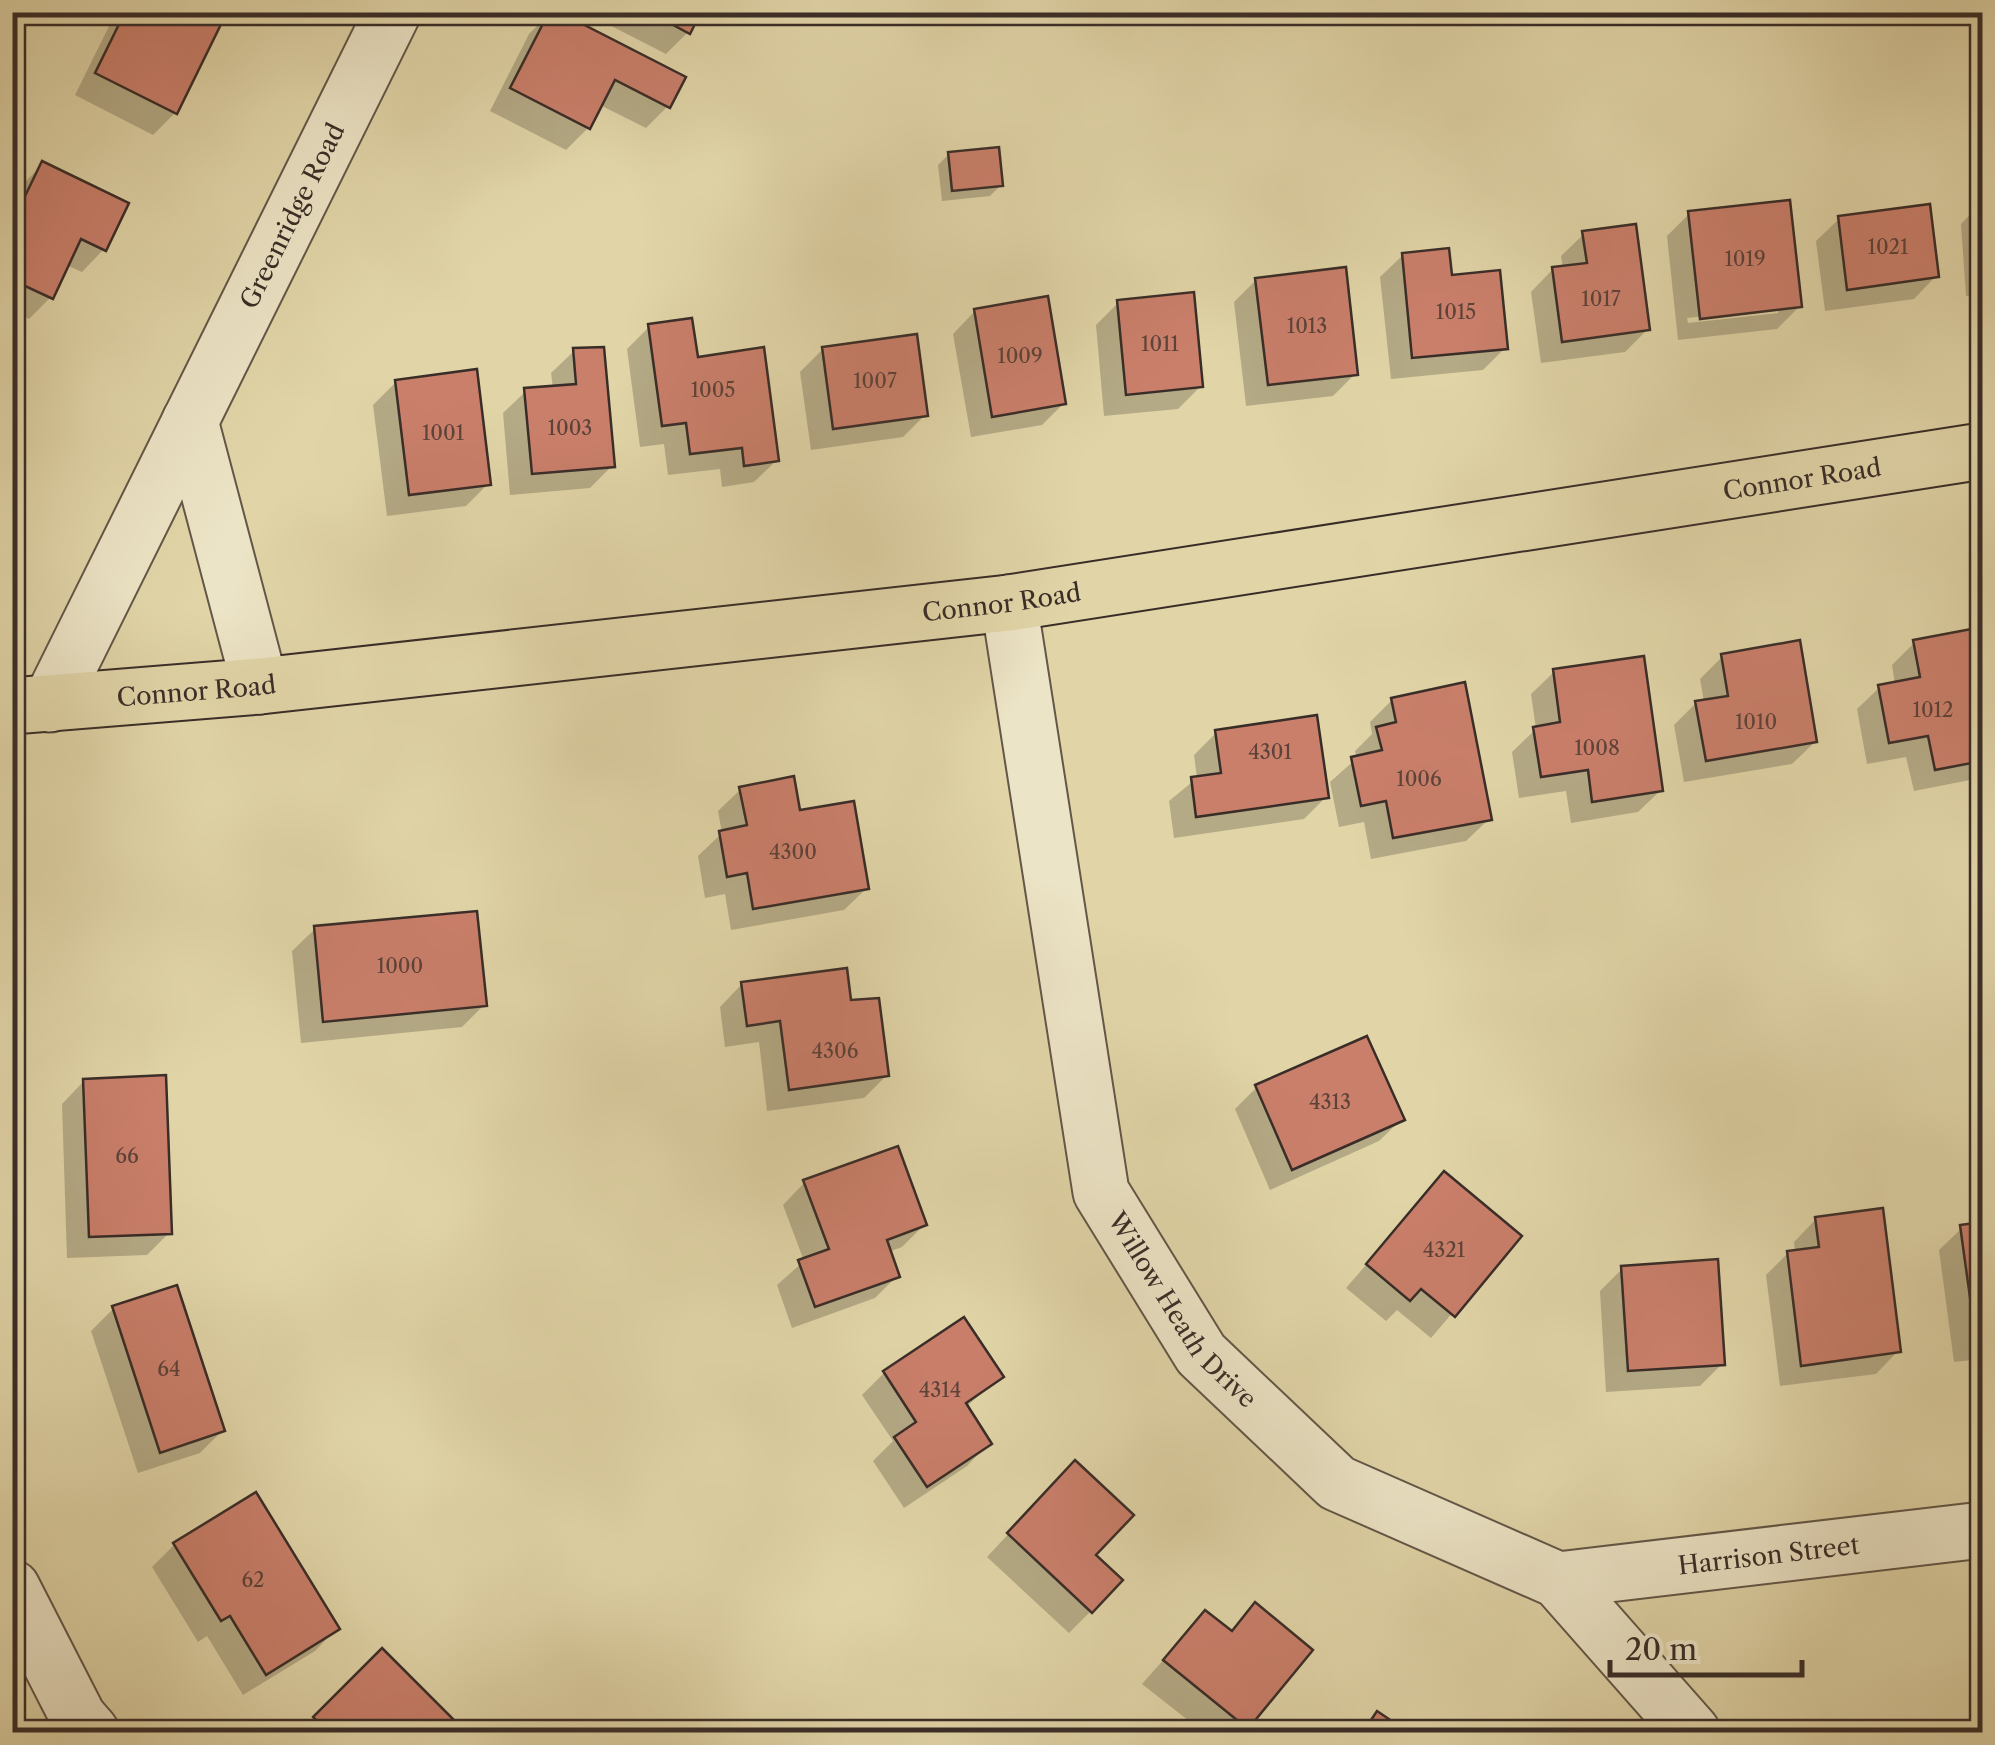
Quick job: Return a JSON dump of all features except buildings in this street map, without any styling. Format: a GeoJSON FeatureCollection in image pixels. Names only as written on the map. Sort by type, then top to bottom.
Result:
{"type":"FeatureCollection","features":[{"type":"Feature","properties":{"kind":"main road","name":"Connor Road"},"geometry":{"type":"LineString","coordinates":[[31,705],[260,686],[1009,603],[1982,451]]}},
{"type":"Feature","properties":{"kind":"street","name":"Greenridge Road"},"geometry":{"type":"LineString","coordinates":[[31,705],[190,421],[393,12]]}},
{"type":"Feature","properties":{"kind":"street"},"geometry":{"type":"LineString","coordinates":[[190,421],[260,686]]}},
{"type":"Feature","properties":{"kind":"street","name":"Willow Heath Drive"},"geometry":{"type":"LineString","coordinates":[[1009,603],[1102,1192],[1200,1354],[1338,1484],[1558,1580],[1692,1732]]}},
{"type":"Feature","properties":{"kind":"street","name":"Harrison Street"},"geometry":{"type":"LineString","coordinates":[[1558,1580],[1982,1530]]}},
{"type":"Feature","properties":{"kind":"street"},"geometry":{"type":"LineString","coordinates":[[12,1588],[78,1717],[91,1732]]}}]}
